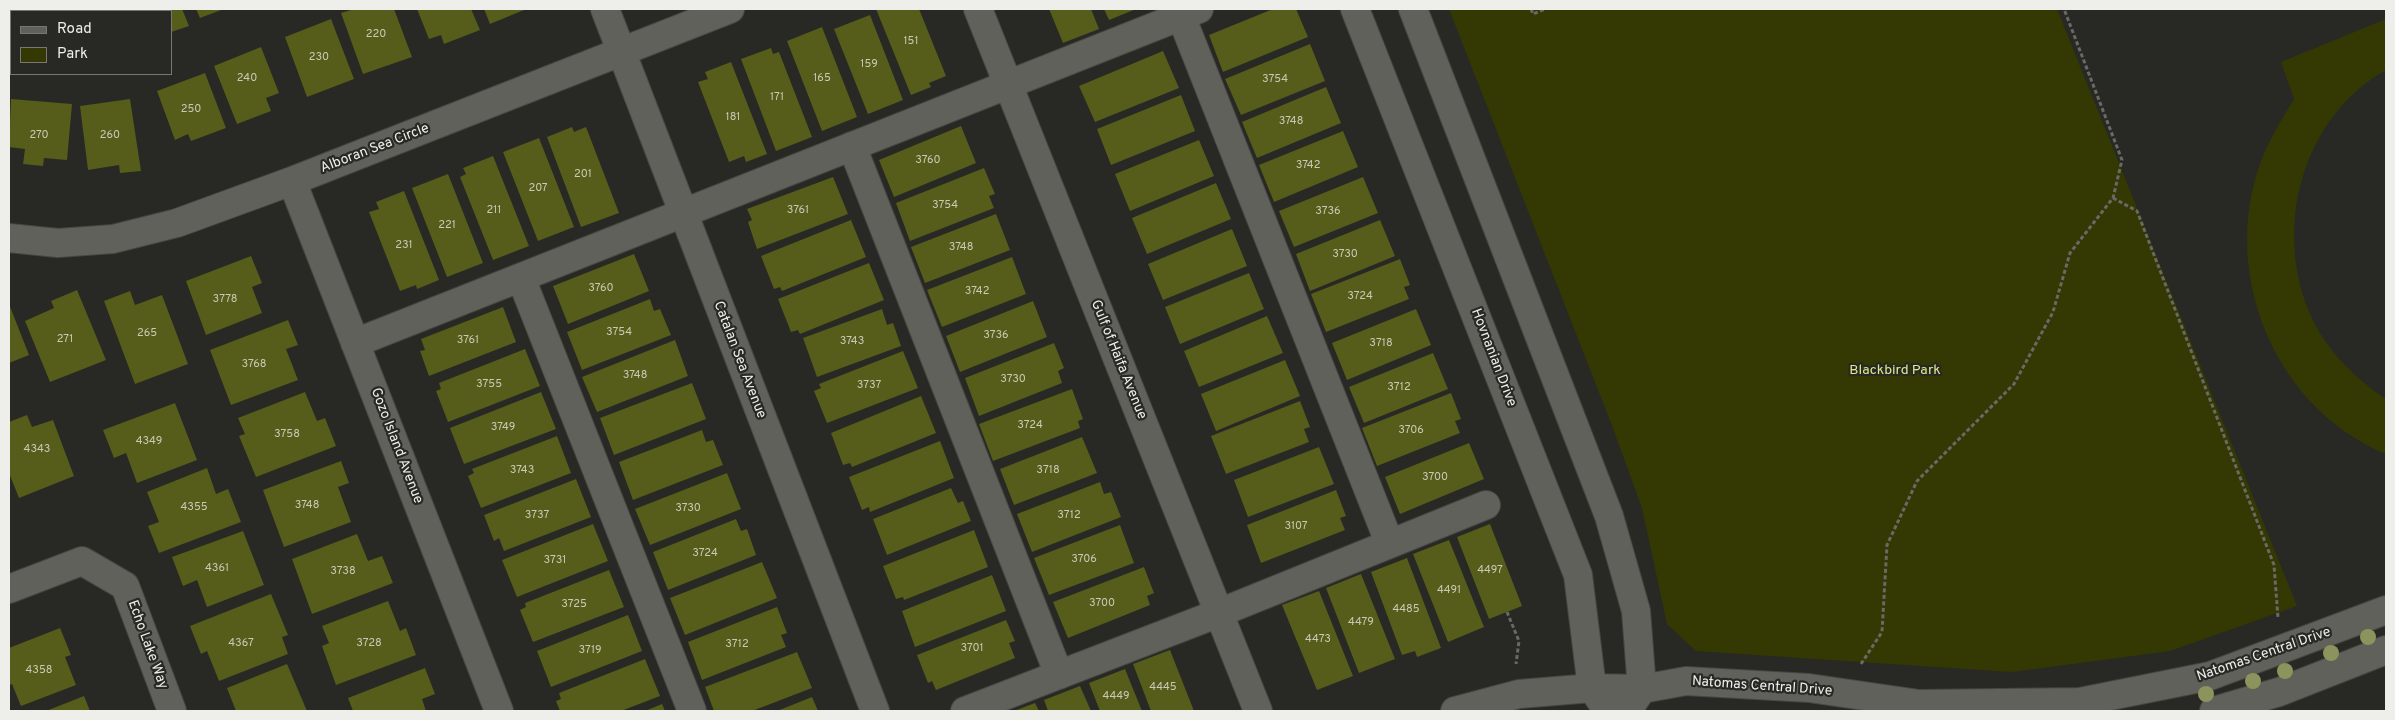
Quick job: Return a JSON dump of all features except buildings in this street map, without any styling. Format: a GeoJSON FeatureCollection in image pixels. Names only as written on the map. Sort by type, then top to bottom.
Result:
{"type":"FeatureCollection","features":[{"type":"Feature","properties":{"kind":"street","name":"Catalan Sea Avenue"},"geometry":{"type":"LineString","coordinates":[[605,9],[682,214],[875,711]]}},
{"type":"Feature","properties":{"kind":"street","name":"Alboran Sea Circle"},"geometry":{"type":"LineString","coordinates":[[9,238],[58,243],[113,239],[177,223],[292,181],[730,9]]}},
{"type":"Feature","properties":{"kind":"street","name":"Gulf of Haifa Avenue"},"geometry":{"type":"LineString","coordinates":[[978,9],[1258,711]]}},
{"type":"Feature","properties":{"kind":"street","name":"Hovnanian Drive"},"geometry":{"type":"LineString","coordinates":[[1355,9],[1578,575],[1592,688],[1608,711]]}},
{"type":"Feature","properties":{"kind":"street"},"geometry":{"type":"LineString","coordinates":[[1413,9],[1609,516],[1636,611],[1642,689],[1627,711]]}},
{"type":"Feature","properties":{"kind":"street"},"geometry":{"type":"LineString","coordinates":[[355,343],[1190,12],[1389,542]]}},
{"type":"Feature","properties":{"kind":"street"},"geometry":{"type":"LineString","coordinates":[[852,146],[1059,675]]}},
{"type":"Feature","properties":{"kind":"street","name":"Gozo Island Avenue"},"geometry":{"type":"LineString","coordinates":[[292,181],[499,711]]}},
{"type":"Feature","properties":{"kind":"street"},"geometry":{"type":"LineString","coordinates":[[521,278],[692,711]]}},
{"type":"Feature","properties":{"kind":"street"},"geometry":{"type":"LineString","coordinates":[[965,711],[1219,613],[1389,542],[1486,505]]}},
{"type":"Feature","properties":{"kind":"street","name":"Echo Lake Way"},"geometry":{"type":"LineString","coordinates":[[9,589],[82,561],[125,586],[172,711]]}},
{"type":"Feature","properties":{"kind":"street","name":"Natomas Central Drive"},"geometry":{"type":"LineString","coordinates":[[1455,711],[1519,694],[1592,688],[1642,689],[1686,681],[1809,688],[1920,704],[2080,702],[2210,676],[2386,610]]}},
{"type":"Feature","properties":{"kind":"street"},"geometry":{"type":"LineString","coordinates":[[2214,711],[2279,692],[2386,650]]}},
{"type":"Feature","properties":{"kind":"path"},"geometry":{"type":"LineString","coordinates":[[1531,9],[1533,14],[1545,9]]}},
{"type":"Feature","properties":{"kind":"path"},"geometry":{"type":"LineString","coordinates":[[1861,665],[1882,632],[1887,545],[1917,482],[2014,384],[2053,312],[2070,253],[2113,198],[2122,160],[2064,9]]}},
{"type":"Feature","properties":{"kind":"path"},"geometry":{"type":"LineString","coordinates":[[2113,198],[2137,211],[2274,565],[2278,619]]}},
{"type":"Feature","properties":{"kind":"path"},"geometry":{"type":"LineString","coordinates":[[1507,612],[1519,641],[1515,667]]}},
{"type":"Feature","properties":{"kind":"green space","name":"Blackbird Park"},"geometry":{"type":"Polygon","coordinates":[[[1449,9],[2057,9],[2297,606],[2170,651],[2012,672],[1696,651],[1667,624],[1642,508],[1611,423],[1449,9]]]}},
{"type":"Feature","properties":{"kind":"green space"},"geometry":{"type":"Polygon","coordinates":[[[2386,19],[2386,70],[2358,90],[2334,115],[2316,143],[2304,174],[2296,208],[2294,242],[2298,276],[2314,323],[2340,360],[2362,381],[2386,399],[2386,454],[2348,434],[2316,407],[2289,375],[2269,338],[2255,299],[2248,257],[2248,215],[2260,163],[2278,125],[2294,99],[2281,62],[2386,19]]]}}]}
